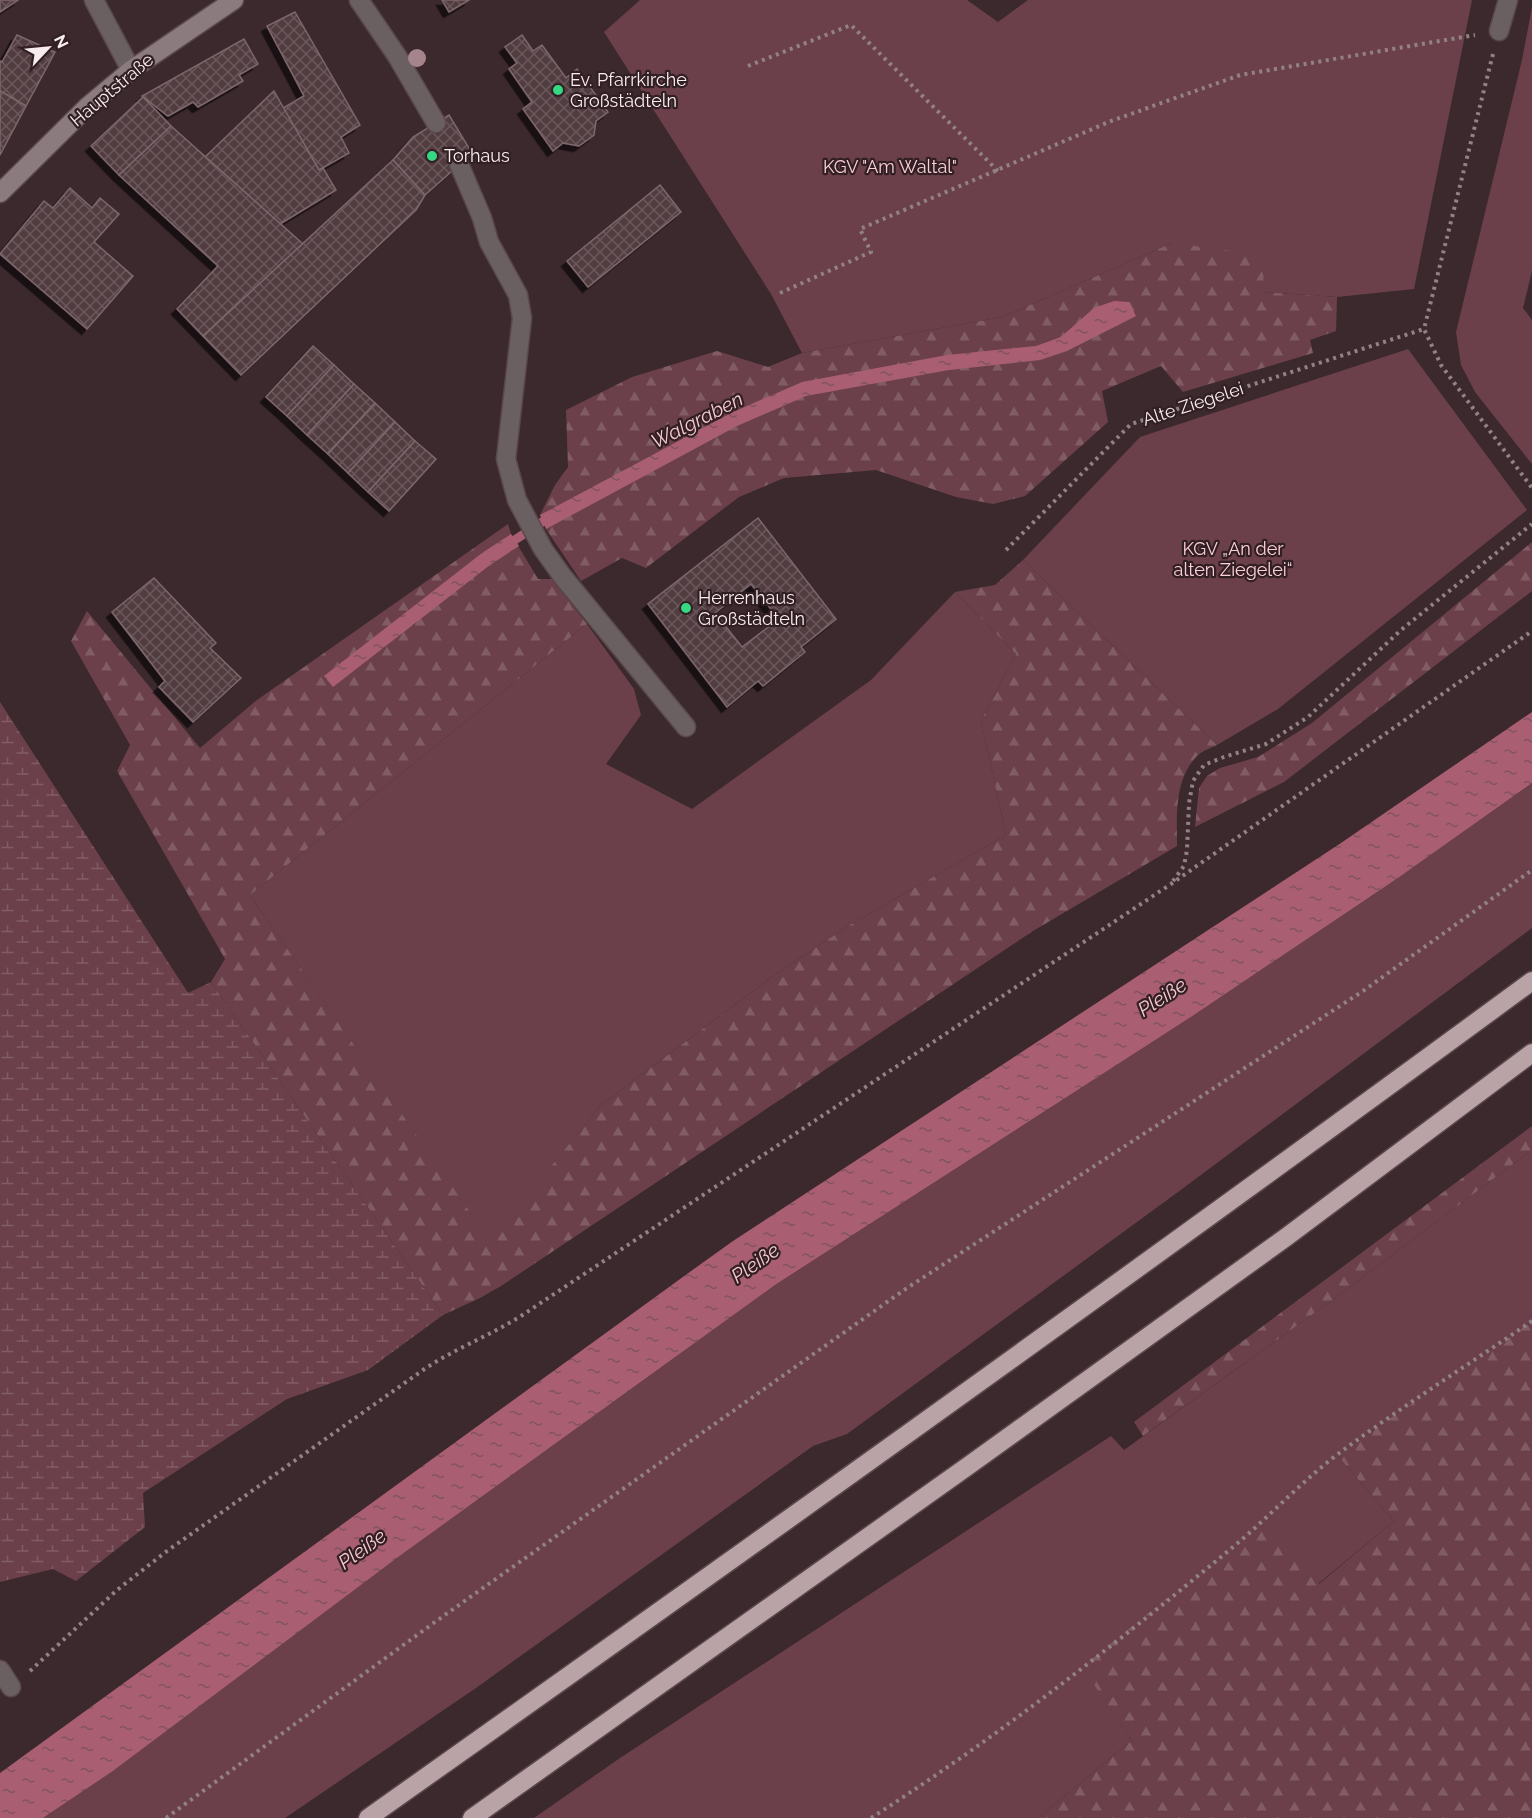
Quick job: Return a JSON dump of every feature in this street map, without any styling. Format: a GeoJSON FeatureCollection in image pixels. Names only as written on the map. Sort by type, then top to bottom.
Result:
{"type":"FeatureCollection","features":[{"type":"Feature","properties":{"kind":"highway"},"geometry":{"type":"LineString","coordinates":[[368,1818],[1012,1360],[1532,981]]}},
{"type":"Feature","properties":{"kind":"highway"},"geometry":{"type":"LineString","coordinates":[[472,1818],[959,1473],[1285,1238],[1532,1053]]}},
{"type":"Feature","properties":{"kind":"main road","name":"Hauptstraße"},"geometry":{"type":"LineString","coordinates":[[0,193],[88,106],[131,70],[234,0]]}},
{"type":"Feature","properties":{"kind":"street"},"geometry":{"type":"LineString","coordinates":[[94,0],[131,70]]}},
{"type":"Feature","properties":{"kind":"street"},"geometry":{"type":"LineString","coordinates":[[359,0],[397,56],[436,123]]}},
{"type":"Feature","properties":{"kind":"street"},"geometry":{"type":"LineString","coordinates":[[1499,31],[1508,0]]}},
{"type":"Feature","properties":{"kind":"street"},"geometry":{"type":"LineString","coordinates":[[459,164],[482,218],[489,242],[518,295],[522,318],[506,459],[517,500],[543,549],[570,586],[686,727]]}},
{"type":"Feature","properties":{"kind":"street"},"geometry":{"type":"LineString","coordinates":[[0,1670],[10,1687]]}},
{"type":"Feature","properties":{"kind":"path"},"geometry":{"type":"LineString","coordinates":[[748,66],[851,25],[998,171]]}},
{"type":"Feature","properties":{"kind":"path"},"geometry":{"type":"LineString","coordinates":[[780,293],[872,252],[860,229],[1111,121],[1240,75],[1499,31],[1424,329],[1441,365],[1532,488]]}},
{"type":"Feature","properties":{"kind":"path","name":"Alte Ziegelei"},"geometry":{"type":"LineString","coordinates":[[1006,550],[1131,424],[1424,329]]}},
{"type":"Feature","properties":{"kind":"path"},"geometry":{"type":"LineString","coordinates":[[1171,884],[1184,866],[1193,781],[1204,765],[1266,744],[1308,717],[1401,630],[1532,524]]}},
{"type":"Feature","properties":{"kind":"path"},"geometry":{"type":"LineString","coordinates":[[10,1687],[45,1658],[117,1590],[167,1551],[423,1370],[445,1355],[521,1316],[1171,884],[1532,631]]}},
{"type":"Feature","properties":{"kind":"path"},"geometry":{"type":"LineString","coordinates":[[166,1818],[435,1622],[904,1290],[1363,990],[1532,870]]}},
{"type":"Feature","properties":{"kind":"path"},"geometry":{"type":"LineString","coordinates":[[871,1818],[1028,1709],[1121,1638],[1234,1546],[1337,1455],[1532,1320]]}},
{"type":"Feature","properties":{"kind":"green space","name":"KGV \"Am Waltal\""},"geometry":{"type":"Polygon","coordinates":[[[640,0],[967,0],[998,22],[1028,0],[1472,0],[1414,289],[1337,297],[1262,292],[1172,243],[1002,317],[802,353],[771,294],[604,32],[640,0]]]}},
{"type":"Feature","properties":{"kind":"green space"},"geometry":{"type":"Polygon","coordinates":[[[1532,7],[1532,271],[1523,308],[1532,320],[1532,464],[1475,392],[1461,365],[1456,332],[1522,60],[1532,7]]]}},
{"type":"Feature","properties":{"kind":"green space"},"geometry":{"type":"Polygon","coordinates":[[[1172,243],[1264,255],[1263,292],[1337,297],[1336,331],[1310,340],[1313,353],[1183,392],[1161,366],[1102,391],[1108,422],[1025,496],[993,504],[956,497],[876,470],[784,478],[739,497],[646,568],[622,558],[581,581],[546,529],[540,515],[555,485],[568,467],[566,410],[632,377],[717,351],[768,367],[802,353],[1002,317],[1172,243]]]}},
{"type":"Feature","properties":{"kind":"green space","name":"KGV „An der alten Ziegelei“"},"geometry":{"type":"Polygon","coordinates":[[[1408,349],[1527,510],[1278,709],[1217,745],[1023,560],[1140,437],[1408,349]]]}},
{"type":"Feature","properties":{"kind":"green space"},"geometry":{"type":"Polygon","coordinates":[[[508,524],[511,534],[538,579],[552,579],[587,624],[250,895],[490,1241],[601,1105],[776,974],[848,926],[1006,835],[981,720],[1016,654],[955,592],[995,585],[1023,560],[1217,745],[1197,756],[1184,776],[1178,798],[1177,846],[1033,931],[501,1286],[443,1315],[211,982],[225,959],[117,771],[130,745],[71,641],[87,611],[200,748],[257,700],[508,524]]]}},
{"type":"Feature","properties":{"kind":"green space"},"geometry":{"type":"Polygon","coordinates":[[[1532,542],[1532,591],[1284,782],[1195,827],[1199,788],[1207,776],[1220,768],[1258,757],[1312,723],[1532,542]]]}},
{"type":"Feature","properties":{"kind":"green space"},"geometry":{"type":"Polygon","coordinates":[[[955,592],[1016,654],[981,720],[1006,835],[848,926],[776,974],[601,1105],[490,1242],[250,895],[587,624],[634,689],[641,715],[606,764],[692,809],[871,680],[955,592]]]}},
{"type":"Feature","properties":{"kind":"green space"},"geometry":{"type":"Polygon","coordinates":[[[0,702],[188,993],[211,982],[443,1315],[368,1370],[287,1399],[143,1493],[145,1527],[76,1581],[53,1569],[0,1582],[0,702]]]}},
{"type":"Feature","properties":{"kind":"green space"},"geometry":{"type":"Polygon","coordinates":[[[1532,783],[1532,928],[1178,1192],[847,1434],[813,1446],[476,1688],[285,1818],[43,1818],[113,1771],[401,1555],[775,1285],[1191,1017],[1398,878],[1532,783]]]}},
{"type":"Feature","properties":{"kind":"green space"},"geometry":{"type":"Polygon","coordinates":[[[1532,1126],[1532,1150],[1334,1299],[1143,1436],[1134,1422],[1532,1126]]]}},
{"type":"Feature","properties":{"kind":"green space"},"geometry":{"type":"Polygon","coordinates":[[[1532,1150],[1532,1321],[1337,1455],[1394,1521],[1318,1584],[1262,1522],[1083,1667],[1132,1740],[1038,1818],[534,1818],[620,1758],[1111,1436],[1124,1450],[1334,1299],[1532,1150]]]}},
{"type":"Feature","properties":{"kind":"green space"},"geometry":{"type":"Polygon","coordinates":[[[1532,1321],[1532,1818],[1038,1818],[1132,1740],[1082,1667],[1262,1521],[1319,1584],[1394,1521],[1337,1455],[1532,1321]]]}},
{"type":"Feature","properties":{"kind":"water"},"geometry":{"type":"Polygon","coordinates":[[[1114,301],[1129,302],[1136,316],[1067,351],[1040,360],[949,370],[806,396],[737,426],[546,529],[540,515],[731,413],[802,382],[947,355],[1036,346],[1061,337],[1094,308],[1114,301]]]}},
{"type":"Feature","properties":{"kind":"water"},"geometry":{"type":"Polygon","coordinates":[[[511,534],[519,546],[490,565],[333,687],[324,676],[482,553],[511,534]]]}},
{"type":"Feature","properties":{"kind":"water","name":"Pleiße"},"geometry":{"type":"Polygon","coordinates":[[[1532,712],[1532,783],[1398,878],[1191,1017],[775,1285],[401,1555],[113,1771],[43,1818],[0,1818],[0,1773],[687,1274],[733,1241],[1341,843],[1532,712]]]}},
{"type":"Feature","properties":{"kind":"building"},"geometry":{"type":"Polygon","coordinates":[[[0,0],[18,0],[0,12],[0,0]]]}},
{"type":"Feature","properties":{"kind":"building"},"geometry":{"type":"Polygon","coordinates":[[[442,0],[469,0],[449,12],[442,0]]]}},
{"type":"Feature","properties":{"kind":"building"},"geometry":{"type":"Polygon","coordinates":[[[295,12],[360,125],[341,137],[349,153],[319,170],[283,108],[304,96],[267,26],[295,12]]]}},
{"type":"Feature","properties":{"kind":"building"},"geometry":{"type":"Polygon","coordinates":[[[17,35],[55,52],[26,106],[0,91],[0,61],[2,62],[17,35]]]}},
{"type":"Feature","properties":{"kind":"building","name":"Ev. Pfarrkirche Großstädteln"},"geometry":{"type":"Polygon","coordinates":[[[522,35],[533,51],[542,45],[566,78],[577,69],[608,112],[596,121],[594,135],[579,146],[563,143],[553,151],[523,109],[532,102],[509,69],[517,63],[505,47],[522,35]]]}},
{"type":"Feature","properties":{"kind":"building"},"geometry":{"type":"Polygon","coordinates":[[[244,39],[258,64],[239,75],[243,81],[198,107],[193,102],[168,116],[142,96],[244,39]]]}},
{"type":"Feature","properties":{"kind":"building"},"geometry":{"type":"Polygon","coordinates":[[[0,91],[26,106],[0,155],[0,91]]]}},
{"type":"Feature","properties":{"kind":"building"},"geometry":{"type":"Polygon","coordinates":[[[274,91],[319,170],[323,168],[336,190],[280,224],[205,157],[274,91]]]}},
{"type":"Feature","properties":{"kind":"building"},"geometry":{"type":"Polygon","coordinates":[[[143,97],[171,126],[119,175],[91,146],[143,97]]]}},
{"type":"Feature","properties":{"kind":"building","name":"Torhaus"},"geometry":{"type":"Polygon","coordinates":[[[449,115],[472,153],[425,195],[393,160],[413,137],[449,115]]]}},
{"type":"Feature","properties":{"kind":"building"},"geometry":{"type":"Polygon","coordinates":[[[171,126],[303,244],[203,336],[177,309],[218,266],[119,175],[171,126]]]}},
{"type":"Feature","properties":{"kind":"building"},"geometry":{"type":"Polygon","coordinates":[[[393,160],[425,195],[416,210],[241,375],[203,336],[393,160]]]}},
{"type":"Feature","properties":{"kind":"building"},"geometry":{"type":"Polygon","coordinates":[[[660,185],[681,212],[588,287],[567,261],[660,185]]]}},
{"type":"Feature","properties":{"kind":"building"},"geometry":{"type":"Polygon","coordinates":[[[70,188],[92,208],[100,198],[119,214],[94,242],[133,276],[87,329],[0,254],[44,201],[53,208],[70,188]]]}},
{"type":"Feature","properties":{"kind":"building"},"geometry":{"type":"Polygon","coordinates":[[[313,346],[334,365],[287,416],[266,397],[313,346]]]}},
{"type":"Feature","properties":{"kind":"building"},"geometry":{"type":"Polygon","coordinates":[[[334,365],[354,384],[307,435],[287,416],[334,365]]]}},
{"type":"Feature","properties":{"kind":"building"},"geometry":{"type":"Polygon","coordinates":[[[354,384],[375,403],[328,454],[307,435],[354,384]]]}},
{"type":"Feature","properties":{"kind":"building"},"geometry":{"type":"Polygon","coordinates":[[[375,403],[395,422],[348,473],[328,454],[375,403]]]}},
{"type":"Feature","properties":{"kind":"building"},"geometry":{"type":"Polygon","coordinates":[[[395,422],[415,441],[368,492],[348,473],[395,422]]]}},
{"type":"Feature","properties":{"kind":"building"},"geometry":{"type":"Polygon","coordinates":[[[415,441],[436,459],[389,511],[368,492],[415,441]]]}},
{"type":"Feature","properties":{"kind":"building","name":"Herrenhaus Großstädteln"},"geometry":{"type":"Polygon","coordinates":[[[758,518],[836,619],[801,647],[805,652],[763,686],[758,681],[727,707],[648,604],[758,518]],[[751,584],[715,613],[742,647],[779,619],[751,584]]]}},
{"type":"Feature","properties":{"kind":"building"},"geometry":{"type":"Polygon","coordinates":[[[154,578],[216,643],[210,648],[241,678],[193,722],[159,687],[165,681],[112,612],[154,578]]]}},
{"type":"Feature","properties":{"kind":"waterway","name":"Walgraben"},"geometry":{"type":"LineString","coordinates":[[504,547],[553,515]]}},
{"type":"Feature","properties":{"kind":"place","name":"Ev. Pfarrkirche Großstädteln"},"geometry":{"type":"Point","coordinates":[558,90]}},
{"type":"Feature","properties":{"kind":"place","name":"Torhaus"},"geometry":{"type":"Point","coordinates":[432,156]}},
{"type":"Feature","properties":{"kind":"place","name":"Herrenhaus Großstädteln"},"geometry":{"type":"Point","coordinates":[686,608]}}]}
